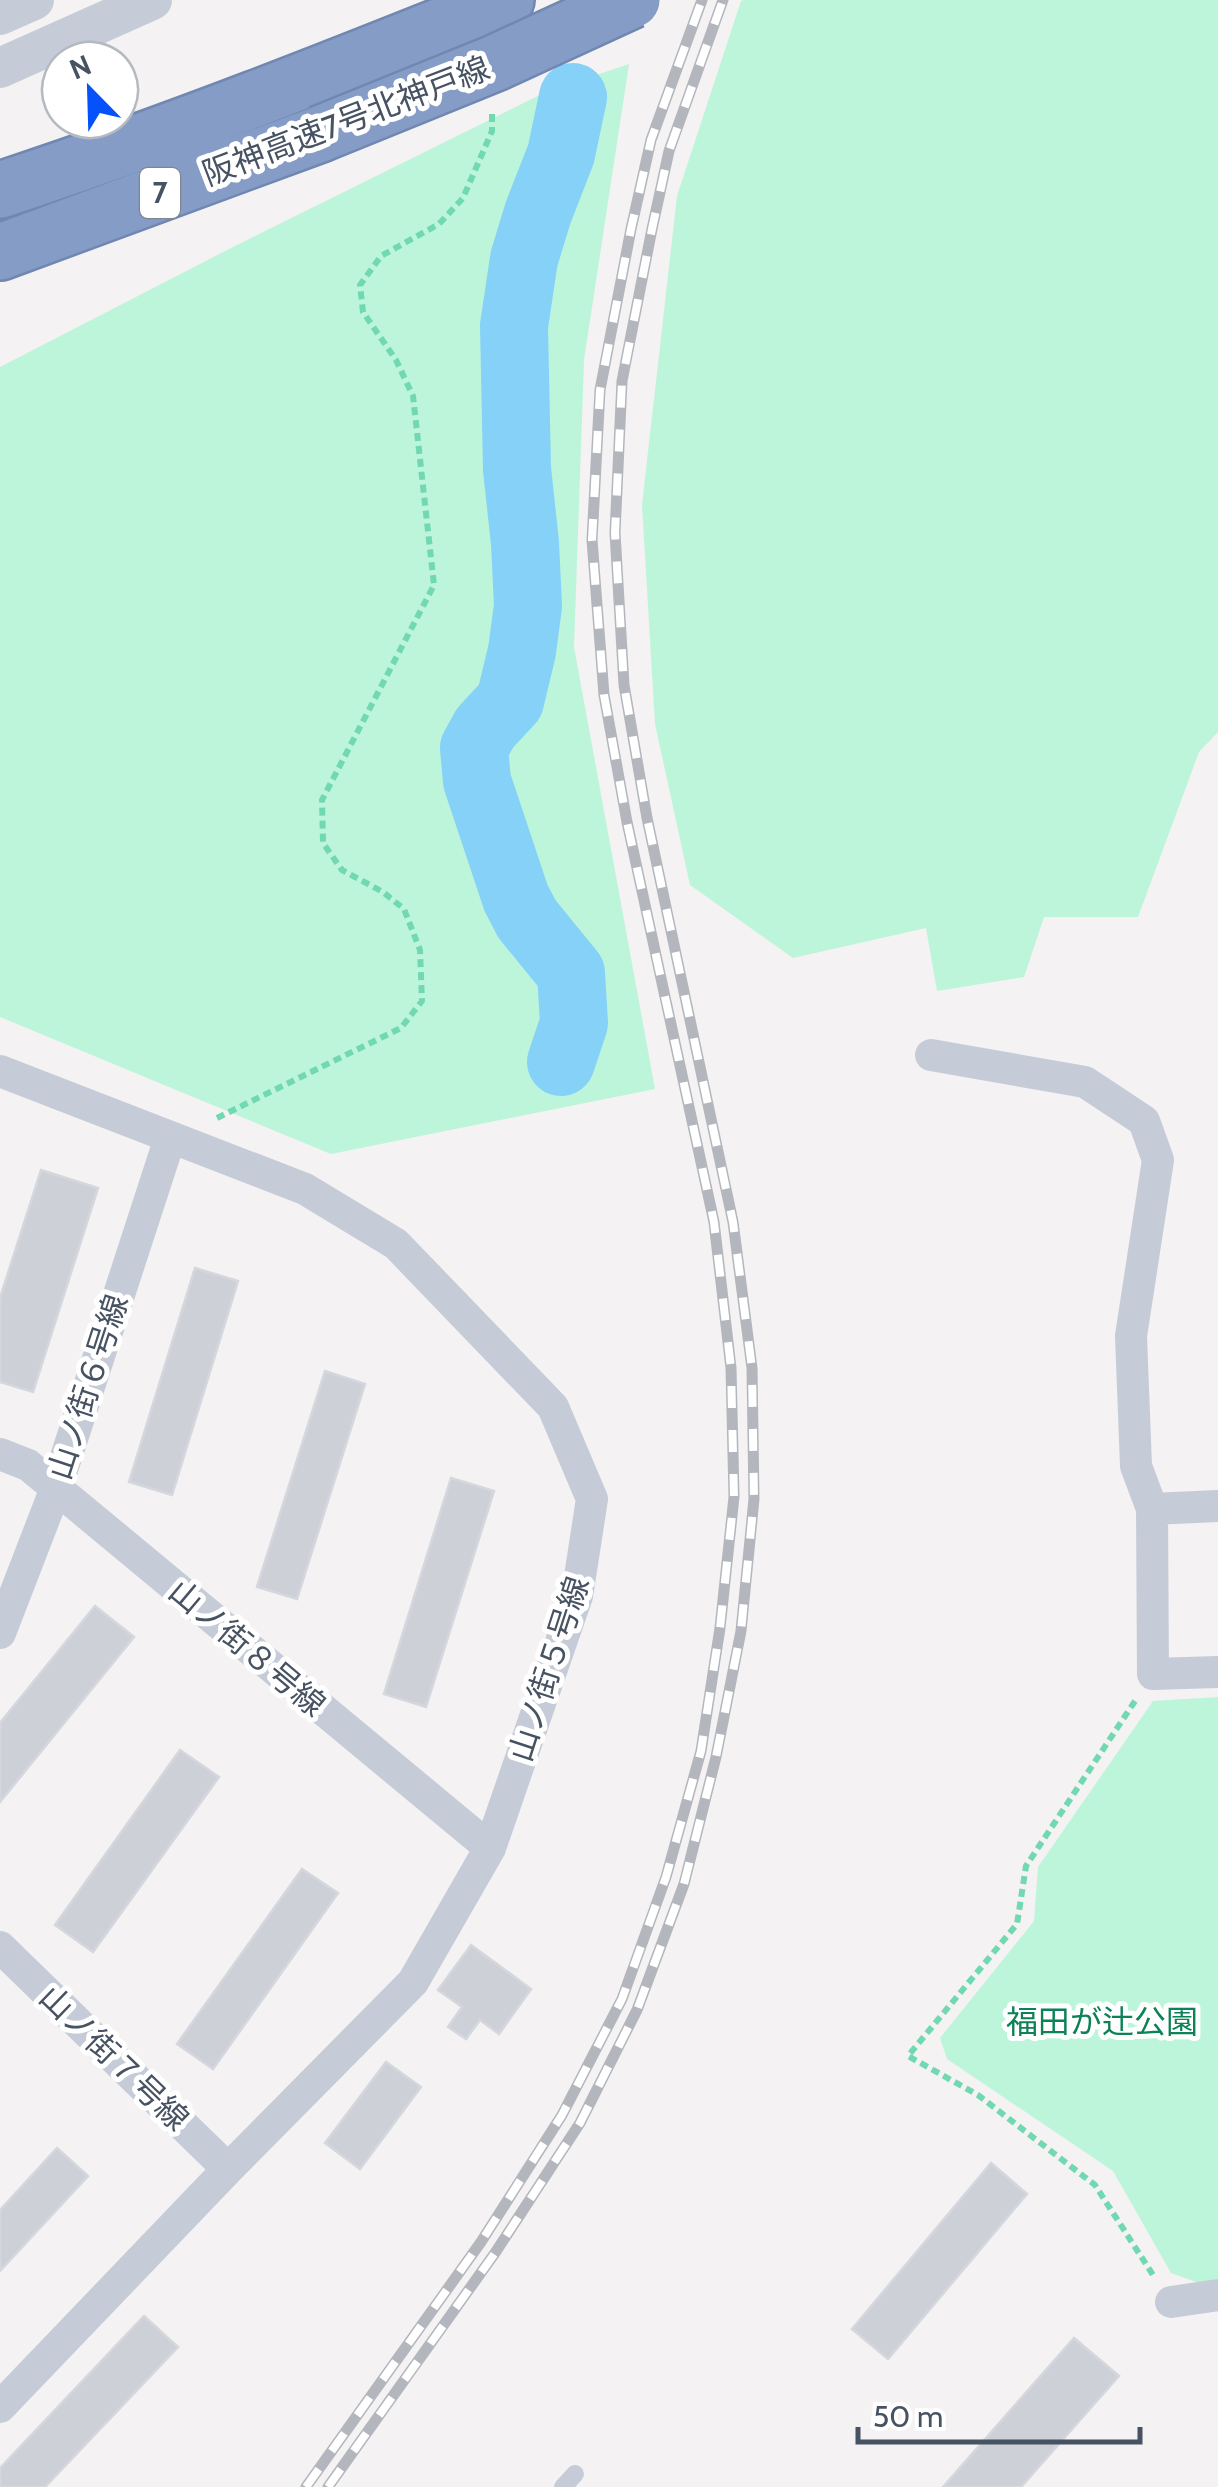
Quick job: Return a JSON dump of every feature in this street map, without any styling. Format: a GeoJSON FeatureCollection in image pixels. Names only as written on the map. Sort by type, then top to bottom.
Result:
{"type":"FeatureCollection","features":[{"type":"Feature","properties":{"kind":"highway","name":"阪神高速7号北神戸線"},"geometry":{"type":"LineString","coordinates":[[0,190],[300,82],[506,0]]}},
{"type":"Feature","properties":{"kind":"highway","name":"阪神高速7号北神戸線"},"geometry":{"type":"LineString","coordinates":[[0,252],[320,134],[496,63],[632,0]]}},
{"type":"Feature","properties":{"kind":"street"},"geometry":{"type":"LineString","coordinates":[[0,15],[34,0]]}},
{"type":"Feature","properties":{"kind":"street"},"geometry":{"type":"LineString","coordinates":[[0,68],[152,0]]}},
{"type":"Feature","properties":{"kind":"street"},"geometry":{"type":"LineString","coordinates":[[932,1055],[1085,1082],[1144,1120],[1158,1160],[1130,1336],[1136,1466],[1152,1509],[1153,1674],[1218,1672]]}},
{"type":"Feature","properties":{"kind":"street","name":"山ノ街５号線"},"geometry":{"type":"LineString","coordinates":[[0,1071],[305,1189],[396,1244],[553,1407],[592,1499],[578,1596],[490,1848],[413,1982],[0,2408]]}},
{"type":"Feature","properties":{"kind":"street","name":"山ノ街６号線"},"geometry":{"type":"LineString","coordinates":[[0,1633],[56,1488],[170,1138]]}},
{"type":"Feature","properties":{"kind":"street","name":"山ノ街８号線"},"geometry":{"type":"LineString","coordinates":[[0,1454],[28,1465],[490,1848]]}},
{"type":"Feature","properties":{"kind":"street"},"geometry":{"type":"LineString","coordinates":[[1152,1509],[1218,1506]]}},
{"type":"Feature","properties":{"kind":"street","name":"山ノ街７号線"},"geometry":{"type":"LineString","coordinates":[[0,1947],[228,2169]]}},
{"type":"Feature","properties":{"kind":"street"},"geometry":{"type":"LineString","coordinates":[[1171,2302],[1218,2295]]}},
{"type":"Feature","properties":{"kind":"path"},"geometry":{"type":"LineString","coordinates":[[170,1138],[402,1028],[422,1001],[420,950],[404,909],[342,870],[324,843],[322,800],[434,585],[413,396],[396,360],[363,312],[360,285],[381,256],[439,224],[463,198],[492,131],[492,111]]}},
{"type":"Feature","properties":{"kind":"path"},"geometry":{"type":"LineString","coordinates":[[1153,1674],[1026,1866],[1017,1924],[908,2056],[978,2096],[1095,2184],[1171,2302]]}},
{"type":"Feature","properties":{"kind":"green space"},"geometry":{"type":"Polygon","coordinates":[[[744,0],[1218,0],[1218,732],[1199,752],[1138,917],[1044,917],[1024,977],[937,991],[926,928],[793,958],[690,885],[655,724],[642,505],[677,196],[744,0]]]}},
{"type":"Feature","properties":{"kind":"green space"},"geometry":{"type":"Polygon","coordinates":[[[629,64],[584,360],[574,647],[655,1089],[331,1154],[0,1017],[0,367],[546,92],[629,64]]]}},
{"type":"Feature","properties":{"kind":"green space","name":"福田が辻公園"},"geometry":{"type":"Polygon","coordinates":[[[1218,1697],[1218,2279],[1199,2283],[1171,2273],[1113,2171],[947,2059],[940,2038],[1034,1921],[1038,1867],[1153,1701],[1218,1697]]]}},
{"type":"Feature","properties":{"kind":"building"},"geometry":{"type":"Polygon","coordinates":[[[41,1170],[98,1188],[33,1392],[0,1382],[0,1298],[41,1170]]]}},
{"type":"Feature","properties":{"kind":"building"},"geometry":{"type":"Polygon","coordinates":[[[195,1268],[238,1281],[172,1495],[129,1482],[195,1268]]]}},
{"type":"Feature","properties":{"kind":"building"},"geometry":{"type":"Polygon","coordinates":[[[325,1371],[365,1384],[297,1599],[257,1587],[325,1371]]]}},
{"type":"Feature","properties":{"kind":"building"},"geometry":{"type":"Polygon","coordinates":[[[451,1478],[494,1491],[426,1707],[384,1694],[451,1478]]]}},
{"type":"Feature","properties":{"kind":"building"},"geometry":{"type":"Polygon","coordinates":[[[95,1606],[134,1637],[0,1802],[0,1723],[95,1606]]]}},
{"type":"Feature","properties":{"kind":"building"},"geometry":{"type":"Polygon","coordinates":[[[180,1750],[219,1777],[93,1952],[55,1925],[180,1750]]]}},
{"type":"Feature","properties":{"kind":"building"},"geometry":{"type":"Polygon","coordinates":[[[302,1869],[338,1893],[213,2069],[177,2044],[302,1869]]]}},
{"type":"Feature","properties":{"kind":"building"},"geometry":{"type":"Polygon","coordinates":[[[471,1945],[531,1989],[499,2034],[480,2020],[466,2039],[448,2027],[462,2007],[438,1990],[471,1945]]]}},
{"type":"Feature","properties":{"kind":"building"},"geometry":{"type":"Polygon","coordinates":[[[386,2062],[421,2087],[360,2169],[325,2143],[386,2062]]]}},
{"type":"Feature","properties":{"kind":"building"},"geometry":{"type":"Polygon","coordinates":[[[57,2148],[88,2176],[0,2271],[0,2210],[57,2148]]]}},
{"type":"Feature","properties":{"kind":"building"},"geometry":{"type":"Polygon","coordinates":[[[991,2163],[1027,2194],[888,2359],[852,2329],[991,2163]]]}},
{"type":"Feature","properties":{"kind":"building"},"geometry":{"type":"Polygon","coordinates":[[[144,2316],[178,2347],[45,2487],[0,2487],[0,2468],[144,2316]]]}},
{"type":"Feature","properties":{"kind":"building"},"geometry":{"type":"Polygon","coordinates":[[[1074,2338],[1119,2376],[1021,2487],[943,2487],[1074,2338]]]}},
{"type":"Feature","properties":{"kind":"waterway"},"geometry":{"type":"LineString","coordinates":[[561,1062],[574,1023],[571,973],[527,919],[516,898],[477,781],[474,748],[485,728],[510,701],[522,651],[528,606],[517,469],[514,326],[524,259],[561,154],[573,97]]}},
{"type":"Feature","properties":{"kind":"railway"},"geometry":{"type":"LineString","coordinates":[[306,2487],[481,2242],[562,2115],[622,1999],[666,1877],[701,1751],[734,1497],[731,1368],[714,1222],[627,822],[604,695],[592,540],[600,390],[631,229],[651,140],[702,0]]}},
{"type":"Feature","properties":{"kind":"railway"},"geometry":{"type":"LineString","coordinates":[[328,2487],[495,2253],[580,2123],[637,2010],[684,1884],[716,1757],[741,1631],[754,1499],[752,1368],[733,1222],[647,818],[624,685],[615,533],[622,381],[652,229],[669,151],[723,0]]}}]}
